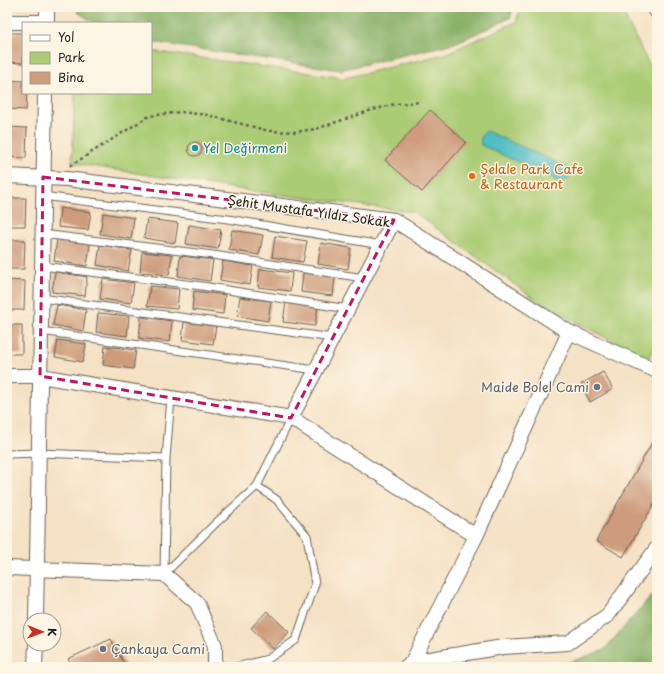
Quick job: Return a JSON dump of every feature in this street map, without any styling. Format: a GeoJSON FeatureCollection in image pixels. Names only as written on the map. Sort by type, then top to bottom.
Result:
{"type":"FeatureCollection","features":[{"type":"Feature","properties":{"kind":"street"},"geometry":{"type":"LineString","coordinates":[[47,7],[47,22]]}},
{"type":"Feature","properties":{"kind":"street"},"geometry":{"type":"LineString","coordinates":[[654,7],[657,12]]}},
{"type":"Feature","properties":{"kind":"street"},"geometry":{"type":"LineString","coordinates":[[7,22],[22,22]]}},
{"type":"Feature","properties":{"kind":"street"},"geometry":{"type":"LineString","coordinates":[[36,612],[42,196],[45,94]]}},
{"type":"Feature","properties":{"kind":"street","name":"Şehit Mustafa Yıldız Sokak"},"geometry":{"type":"LineString","coordinates":[[7,176],[67,178],[394,220],[569,332],[657,371]]}},
{"type":"Feature","properties":{"kind":"street"},"geometry":{"type":"LineString","coordinates":[[291,418],[394,220]]}},
{"type":"Feature","properties":{"kind":"street"},"geometry":{"type":"LineString","coordinates":[[409,664],[476,536],[569,332]]}},
{"type":"Feature","properties":{"kind":"street"},"geometry":{"type":"LineString","coordinates":[[7,376],[40,376],[291,418],[476,536]]}},
{"type":"Feature","properties":{"kind":"street"},"geometry":{"type":"LineString","coordinates":[[409,664],[503,647],[568,643],[608,615],[657,548]]}},
{"type":"Feature","properties":{"kind":"street"},"geometry":{"type":"LineString","coordinates":[[7,568],[164,574],[197,603],[215,646],[215,667]]}},
{"type":"Feature","properties":{"kind":"street"},"geometry":{"type":"LineString","coordinates":[[36,652],[36,667]]}},
{"type":"Feature","properties":{"kind":"lane"},"geometry":{"type":"LineString","coordinates":[[42,196],[228,219],[381,245]]}},
{"type":"Feature","properties":{"kind":"lane"},"geometry":{"type":"LineString","coordinates":[[42,234],[213,255],[364,278]]}},
{"type":"Feature","properties":{"kind":"lane"},"geometry":{"type":"LineString","coordinates":[[42,266],[202,286],[348,309]]}},
{"type":"Feature","properties":{"kind":"lane"},"geometry":{"type":"LineString","coordinates":[[41,298],[333,338]]}},
{"type":"Feature","properties":{"kind":"lane"},"geometry":{"type":"LineString","coordinates":[[41,331],[316,370]]}},
{"type":"Feature","properties":{"kind":"lane"},"geometry":{"type":"LineString","coordinates":[[164,574],[166,458],[171,398]]}},
{"type":"Feature","properties":{"kind":"lane"},"geometry":{"type":"LineString","coordinates":[[164,574],[257,486],[291,418]]}},
{"type":"Feature","properties":{"kind":"lane"},"geometry":{"type":"LineString","coordinates":[[7,454],[39,453],[166,458]]}},
{"type":"Feature","properties":{"kind":"lane"},"geometry":{"type":"LineString","coordinates":[[236,667],[268,659],[296,640],[315,584],[307,536],[277,500],[257,486]]}},
{"type":"Feature","properties":{"kind":"path"},"geometry":{"type":"LineString","coordinates":[[67,178],[70,166],[149,116],[180,112],[207,115],[269,131],[294,132],[316,129],[395,104],[420,102]]}},
{"type":"Feature","properties":{"kind":"highlighted area"},"geometry":{"type":"Polygon","coordinates":[[[43,177],[394,220],[291,418],[40,376],[43,177]]]}},
{"type":"Feature","properties":{"kind":"green space"},"geometry":{"type":"Polygon","coordinates":[[[78,7],[513,7],[510,18],[455,43],[340,70],[152,42],[152,22],[93,22],[77,12],[78,7]]]}},
{"type":"Feature","properties":{"kind":"green space"},"geometry":{"type":"Polygon","coordinates":[[[521,7],[620,7],[657,80],[657,340],[648,360],[539,302],[414,212],[238,189],[72,163],[75,94],[152,94],[152,51],[345,78],[445,54],[516,22],[521,7]]]}},
{"type":"Feature","properties":{"kind":"green space"},"geometry":{"type":"Polygon","coordinates":[[[657,590],[657,667],[556,667],[604,650],[657,590]]]}},
{"type":"Feature","properties":{"kind":"water"},"geometry":{"type":"Polygon","coordinates":[[[486,131],[567,167],[569,179],[561,182],[481,145],[481,136],[486,131]]]}},
{"type":"Feature","properties":{"kind":"building"},"geometry":{"type":"Polygon","coordinates":[[[7,33],[22,33],[22,63],[7,62],[7,33]]]}},
{"type":"Feature","properties":{"kind":"building"},"geometry":{"type":"Polygon","coordinates":[[[7,80],[22,81],[22,94],[27,94],[26,110],[7,109],[7,80]]]}},
{"type":"Feature","properties":{"kind":"building"},"geometry":{"type":"Polygon","coordinates":[[[430,110],[466,142],[422,192],[385,160],[430,110]]]}},
{"type":"Feature","properties":{"kind":"building"},"geometry":{"type":"Polygon","coordinates":[[[7,127],[27,128],[26,158],[7,157],[7,127]]]}},
{"type":"Feature","properties":{"kind":"building","name":"Yel Değirmeni"},"geometry":{"type":"Polygon","coordinates":[[[195,142],[200,144],[202,149],[200,154],[195,156],[190,154],[188,149],[190,144],[195,142]]]}},
{"type":"Feature","properties":{"kind":"building"},"geometry":{"type":"Polygon","coordinates":[[[7,198],[26,198],[25,226],[7,226],[7,198]]]}},
{"type":"Feature","properties":{"kind":"building"},"geometry":{"type":"Polygon","coordinates":[[[60,208],[91,212],[88,230],[58,227],[60,208]]]}},
{"type":"Feature","properties":{"kind":"building"},"geometry":{"type":"Polygon","coordinates":[[[103,213],[134,218],[131,239],[100,234],[103,213]]]}},
{"type":"Feature","properties":{"kind":"building"},"geometry":{"type":"Polygon","coordinates":[[[147,219],[178,223],[175,243],[144,238],[147,219]]]}},
{"type":"Feature","properties":{"kind":"building"},"geometry":{"type":"Polygon","coordinates":[[[189,225],[221,230],[218,249],[186,244],[189,225]]]}},
{"type":"Feature","properties":{"kind":"building"},"geometry":{"type":"Polygon","coordinates":[[[232,230],[263,235],[259,255],[229,250],[232,230]]]}},
{"type":"Feature","properties":{"kind":"building"},"geometry":{"type":"Polygon","coordinates":[[[275,236],[307,241],[303,262],[272,257],[275,236]]]}},
{"type":"Feature","properties":{"kind":"building"},"geometry":{"type":"Polygon","coordinates":[[[57,239],[90,244],[87,266],[54,261],[57,239]]]}},
{"type":"Feature","properties":{"kind":"building"},"geometry":{"type":"Polygon","coordinates":[[[7,240],[25,240],[24,269],[7,269],[7,240]]]}},
{"type":"Feature","properties":{"kind":"building"},"geometry":{"type":"Polygon","coordinates":[[[321,243],[351,248],[348,269],[318,264],[321,243]]]}},
{"type":"Feature","properties":{"kind":"building"},"geometry":{"type":"Polygon","coordinates":[[[100,245],[132,250],[128,271],[97,265],[100,245]]]}},
{"type":"Feature","properties":{"kind":"building"},"geometry":{"type":"Polygon","coordinates":[[[142,252],[172,255],[169,275],[140,272],[142,252]]]}},
{"type":"Feature","properties":{"kind":"building"},"geometry":{"type":"Polygon","coordinates":[[[180,256],[213,260],[210,281],[178,276],[180,256]]]}},
{"type":"Feature","properties":{"kind":"building"},"geometry":{"type":"Polygon","coordinates":[[[223,261],[253,266],[250,285],[220,280],[223,261]]]}},
{"type":"Feature","properties":{"kind":"building"},"geometry":{"type":"Polygon","coordinates":[[[260,269],[292,273],[290,291],[258,287],[260,269]]]}},
{"type":"Feature","properties":{"kind":"building"},"geometry":{"type":"Polygon","coordinates":[[[55,272],[87,277],[85,296],[52,292],[55,272]]]}},
{"type":"Feature","properties":{"kind":"building"},"geometry":{"type":"Polygon","coordinates":[[[303,273],[335,277],[333,296],[301,292],[303,273]]]}},
{"type":"Feature","properties":{"kind":"building"},"geometry":{"type":"Polygon","coordinates":[[[103,279],[134,283],[131,303],[100,299],[103,279]]]}},
{"type":"Feature","properties":{"kind":"building"},"geometry":{"type":"Polygon","coordinates":[[[7,280],[25,281],[24,310],[7,310],[7,280]]]}},
{"type":"Feature","properties":{"kind":"building"},"geometry":{"type":"Polygon","coordinates":[[[150,286],[179,289],[177,309],[147,306],[150,286]]]}},
{"type":"Feature","properties":{"kind":"building"},"geometry":{"type":"Polygon","coordinates":[[[194,291],[225,295],[223,314],[192,310],[194,291]]]}},
{"type":"Feature","properties":{"kind":"building"},"geometry":{"type":"Polygon","coordinates":[[[240,297],[271,301],[268,321],[237,316],[240,297]]]}},
{"type":"Feature","properties":{"kind":"building"},"geometry":{"type":"Polygon","coordinates":[[[286,302],[318,306],[315,326],[283,322],[286,302]]]}},
{"type":"Feature","properties":{"kind":"building"},"geometry":{"type":"Polygon","coordinates":[[[57,305],[86,310],[83,331],[53,325],[57,305]]]}},
{"type":"Feature","properties":{"kind":"building"},"geometry":{"type":"Polygon","coordinates":[[[98,313],[129,316],[127,336],[96,332],[98,313]]]}},
{"type":"Feature","properties":{"kind":"building"},"geometry":{"type":"Polygon","coordinates":[[[141,317],[172,321],[170,342],[139,338],[141,317]]]}},
{"type":"Feature","properties":{"kind":"building"},"geometry":{"type":"Polygon","coordinates":[[[184,322],[216,326],[213,344],[182,340],[184,322]]]}},
{"type":"Feature","properties":{"kind":"building"},"geometry":{"type":"Polygon","coordinates":[[[7,325],[22,325],[22,354],[7,354],[7,325]]]}},
{"type":"Feature","properties":{"kind":"building"},"geometry":{"type":"Polygon","coordinates":[[[58,340],[86,344],[83,362],[55,357],[58,340]]]}},
{"type":"Feature","properties":{"kind":"building"},"geometry":{"type":"Polygon","coordinates":[[[105,346],[136,350],[133,369],[103,365],[105,346]]]}},
{"type":"Feature","properties":{"kind":"building","name":"Maide Bolel Cami"},"geometry":{"type":"Polygon","coordinates":[[[603,372],[613,389],[590,402],[581,384],[603,372]]]}},
{"type":"Feature","properties":{"kind":"building"},"geometry":{"type":"Polygon","coordinates":[[[657,434],[657,499],[623,557],[596,541],[657,434]]]}},
{"type":"Feature","properties":{"kind":"building"},"geometry":{"type":"Polygon","coordinates":[[[267,611],[289,632],[273,649],[251,628],[267,611]]]}},
{"type":"Feature","properties":{"kind":"building","name":"Çankaya Cami"},"geometry":{"type":"Polygon","coordinates":[[[111,639],[126,667],[73,667],[68,659],[111,639]]]}},
{"type":"Feature","properties":{"kind":"place","name":"Yel Değirmeni"},"geometry":{"type":"Point","coordinates":[195,148]}},
{"type":"Feature","properties":{"kind":"place","name":"Şelale Park Cafe & Restaurant"},"geometry":{"type":"Point","coordinates":[472,176]}},
{"type":"Feature","properties":{"kind":"place","name":"Maide Bolel Cami"},"geometry":{"type":"Point","coordinates":[597,387]}},
{"type":"Feature","properties":{"kind":"place","name":"Çankaya Cami"},"geometry":{"type":"Point","coordinates":[103,649]}}]}
